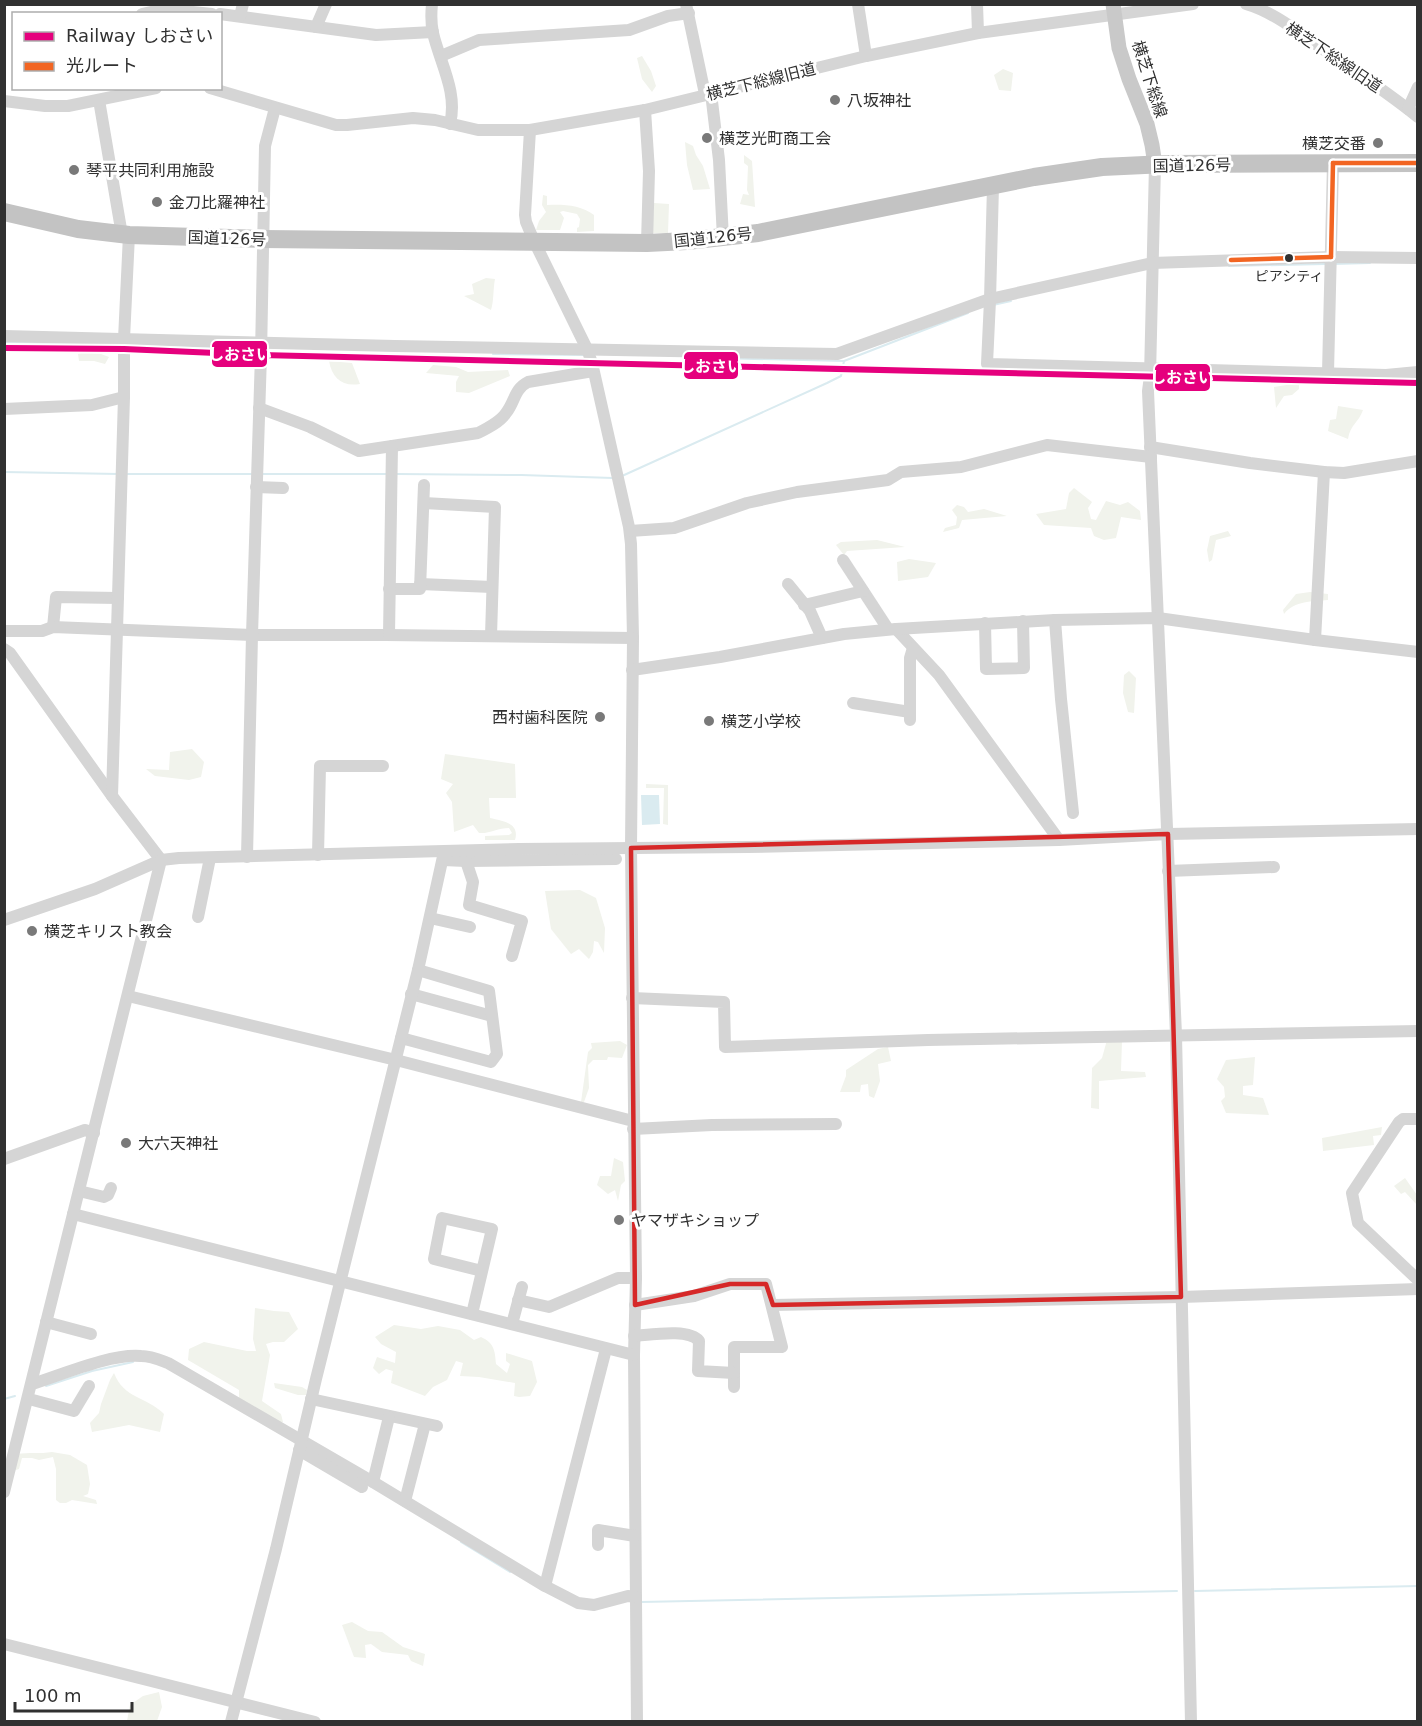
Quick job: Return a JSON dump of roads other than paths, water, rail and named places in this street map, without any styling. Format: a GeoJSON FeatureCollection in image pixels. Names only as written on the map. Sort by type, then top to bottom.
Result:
{"type":"FeatureCollection","features":[{"type":"Feature","properties":{"kind":"highway","name":"国道126号"},"geometry":{"type":"LineString","coordinates":[[4,212],[78,229],[126,235],[262,239],[647,243],[759,233],[1072,171],[1155,165],[1418,163]]}},
{"type":"Feature","properties":{"kind":"main road","name":"横芝下総線"},"geometry":{"type":"LineString","coordinates":[[1113,10],[1119,48],[1147,124],[1155,165]]}},
{"type":"Feature","properties":{"kind":"street"},"geometry":{"type":"LineString","coordinates":[[316,27],[326,4]]}},
{"type":"Feature","properties":{"kind":"street"},"geometry":{"type":"LineString","coordinates":[[432,4],[433,32],[453,99],[450,124]]}},
{"type":"Feature","properties":{"kind":"street"},"geometry":{"type":"LineString","coordinates":[[858,4],[866,56]]}},
{"type":"Feature","properties":{"kind":"street"},"geometry":{"type":"LineString","coordinates":[[977,4],[978,33]]}},
{"type":"Feature","properties":{"kind":"street","name":"横芝下総線旧道"},"geometry":{"type":"LineString","coordinates":[[216,90],[336,125],[413,118],[478,129],[530,130],[645,110],[866,56],[978,33],[1113,10],[1193,4]]}},
{"type":"Feature","properties":{"kind":"street","name":"横芝下総線旧道"},"geometry":{"type":"LineString","coordinates":[[1246,4],[1269,13],[1293,28],[1413,113]]}},
{"type":"Feature","properties":{"kind":"street"},"geometry":{"type":"LineString","coordinates":[[151,12],[164,9],[196,12]]}},
{"type":"Feature","properties":{"kind":"street"},"geometry":{"type":"LineString","coordinates":[[441,56],[479,39],[629,30],[687,9],[708,94],[719,160],[723,238]]}},
{"type":"Feature","properties":{"kind":"street"},"geometry":{"type":"LineString","coordinates":[[222,14],[241,10],[316,27],[376,35],[433,32]]}},
{"type":"Feature","properties":{"kind":"street"},"geometry":{"type":"LineString","coordinates":[[1413,113],[1418,87]]}},
{"type":"Feature","properties":{"kind":"street"},"geometry":{"type":"LineString","coordinates":[[4,101],[68,106],[146,90]]}},
{"type":"Feature","properties":{"kind":"street"},"geometry":{"type":"LineString","coordinates":[[99,100],[126,235],[124,397],[112,796]]}},
{"type":"Feature","properties":{"kind":"street"},"geometry":{"type":"LineString","coordinates":[[247,857],[262,239],[266,146],[275,108]]}},
{"type":"Feature","properties":{"kind":"street"},"geometry":{"type":"LineString","coordinates":[[645,110],[649,171],[647,243]]}},
{"type":"Feature","properties":{"kind":"street"},"geometry":{"type":"LineString","coordinates":[[530,130],[526,222],[590,358],[630,531],[633,638],[631,848],[636,1278],[634,1355],[637,1722]]}},
{"type":"Feature","properties":{"kind":"street"},"geometry":{"type":"LineString","coordinates":[[1328,373],[1333,163]]}},
{"type":"Feature","properties":{"kind":"street"},"geometry":{"type":"LineString","coordinates":[[1155,165],[1148,391],[1176,1035],[1191,1722]]}},
{"type":"Feature","properties":{"kind":"street"},"geometry":{"type":"LineString","coordinates":[[993,186],[987,364],[1386,375],[1418,372]]}},
{"type":"Feature","properties":{"kind":"street"},"geometry":{"type":"LineString","coordinates":[[4,336],[124,341],[261,342],[590,358],[837,354],[990,304],[1152,266],[1418,258]]}},
{"type":"Feature","properties":{"kind":"street"},"geometry":{"type":"LineString","coordinates":[[259,408],[310,427],[359,451],[478,433],[505,416],[515,393],[522,385],[590,358]]}},
{"type":"Feature","properties":{"kind":"street"},"geometry":{"type":"LineString","coordinates":[[4,409],[92,405],[124,397]]}},
{"type":"Feature","properties":{"kind":"street"},"geometry":{"type":"LineString","coordinates":[[630,531],[674,528],[747,503],[797,492],[888,480],[901,472],[961,467],[1047,445],[1151,452],[1344,473],[1418,460]]}},
{"type":"Feature","properties":{"kind":"street"},"geometry":{"type":"LineString","coordinates":[[389,635],[392,446]]}},
{"type":"Feature","properties":{"kind":"street"},"geometry":{"type":"LineString","coordinates":[[1316,640],[1324,472]]}},
{"type":"Feature","properties":{"kind":"street"},"geometry":{"type":"LineString","coordinates":[[389,590],[420,589],[424,485]]}},
{"type":"Feature","properties":{"kind":"street"},"geometry":{"type":"LineString","coordinates":[[256,487],[283,488]]}},
{"type":"Feature","properties":{"kind":"street"},"geometry":{"type":"LineString","coordinates":[[424,503],[495,507],[492,636]]}},
{"type":"Feature","properties":{"kind":"street"},"geometry":{"type":"LineString","coordinates":[[843,560],[892,629],[939,675],[1059,840]]}},
{"type":"Feature","properties":{"kind":"street"},"geometry":{"type":"LineString","coordinates":[[420,584],[492,586]]}},
{"type":"Feature","properties":{"kind":"street"},"geometry":{"type":"LineString","coordinates":[[788,584],[810,611],[822,638]]}},
{"type":"Feature","properties":{"kind":"street"},"geometry":{"type":"LineString","coordinates":[[804,605],[863,591]]}},
{"type":"Feature","properties":{"kind":"street"},"geometry":{"type":"LineString","coordinates":[[53,627],[56,597],[118,598]]}},
{"type":"Feature","properties":{"kind":"street"},"geometry":{"type":"LineString","coordinates":[[632,670],[822,638],[892,629],[1055,620],[1158,618],[1418,652]]}},
{"type":"Feature","properties":{"kind":"street"},"geometry":{"type":"LineString","coordinates":[[1055,620],[1073,813]]}},
{"type":"Feature","properties":{"kind":"street"},"geometry":{"type":"LineString","coordinates":[[985,623],[986,669],[1024,668],[1023,621]]}},
{"type":"Feature","properties":{"kind":"street"},"geometry":{"type":"LineString","coordinates":[[4,631],[42,631],[53,627],[252,635],[633,638]]}},
{"type":"Feature","properties":{"kind":"street"},"geometry":{"type":"LineString","coordinates":[[853,703],[910,716],[910,658],[913,648]]}},
{"type":"Feature","properties":{"kind":"street"},"geometry":{"type":"LineString","coordinates":[[4,649],[10,653],[112,796],[161,860]]}},
{"type":"Feature","properties":{"kind":"street"},"geometry":{"type":"LineString","coordinates":[[318,855],[320,766],[383,766]]}},
{"type":"Feature","properties":{"kind":"street"},"geometry":{"type":"LineString","coordinates":[[4,920],[95,889],[161,860],[318,855],[444,856],[519,849],[1059,840],[1168,834],[1418,829]]}},
{"type":"Feature","properties":{"kind":"street"},"geometry":{"type":"LineString","coordinates":[[444,856],[466,861],[616,859]]}},
{"type":"Feature","properties":{"kind":"street"},"geometry":{"type":"LineString","coordinates":[[231,1722],[276,1549],[444,856]]}},
{"type":"Feature","properties":{"kind":"street"},"geometry":{"type":"LineString","coordinates":[[198,916],[210,858]]}},
{"type":"Feature","properties":{"kind":"street"},"geometry":{"type":"LineString","coordinates":[[4,1492],[161,860]]}},
{"type":"Feature","properties":{"kind":"street"},"geometry":{"type":"LineString","coordinates":[[466,861],[473,882],[469,904],[522,921],[512,956]]}},
{"type":"Feature","properties":{"kind":"street"},"geometry":{"type":"LineString","coordinates":[[1168,871],[1274,867]]}},
{"type":"Feature","properties":{"kind":"street"},"geometry":{"type":"LineString","coordinates":[[430,918],[470,927]]}},
{"type":"Feature","properties":{"kind":"street"},"geometry":{"type":"LineString","coordinates":[[401,1038],[491,1062],[496,1054],[489,992],[418,970]]}},
{"type":"Feature","properties":{"kind":"street"},"geometry":{"type":"LineString","coordinates":[[411,994],[492,1016]]}},
{"type":"Feature","properties":{"kind":"street"},"geometry":{"type":"LineString","coordinates":[[129,996],[396,1060],[633,1125],[836,1124]]}},
{"type":"Feature","properties":{"kind":"street"},"geometry":{"type":"LineString","coordinates":[[632,998],[724,1002],[725,1047],[905,1041],[1418,1031]]}},
{"type":"Feature","properties":{"kind":"street"},"geometry":{"type":"LineString","coordinates":[[1418,1119],[1403,1119],[1399,1122],[1352,1193],[1358,1223],[1418,1280]]}},
{"type":"Feature","properties":{"kind":"street"},"geometry":{"type":"LineString","coordinates":[[4,1159],[85,1130],[94,1133]]}},
{"type":"Feature","properties":{"kind":"street"},"geometry":{"type":"LineString","coordinates":[[79,1191],[104,1197],[108,1195],[111,1188]]}},
{"type":"Feature","properties":{"kind":"street"},"geometry":{"type":"LineString","coordinates":[[73,1214],[634,1355]]}},
{"type":"Feature","properties":{"kind":"street"},"geometry":{"type":"LineString","coordinates":[[472,1314],[492,1229],[442,1218],[434,1259],[482,1271]]}},
{"type":"Feature","properties":{"kind":"street"},"geometry":{"type":"LineString","coordinates":[[518,1300],[549,1307],[618,1278],[636,1278]]}},
{"type":"Feature","properties":{"kind":"street"},"geometry":{"type":"LineString","coordinates":[[635,1305],[694,1296],[730,1284],[766,1284],[782,1347],[734,1347],[734,1388]]}},
{"type":"Feature","properties":{"kind":"street"},"geometry":{"type":"LineString","coordinates":[[512,1324],[522,1287]]}},
{"type":"Feature","properties":{"kind":"street"},"geometry":{"type":"LineString","coordinates":[[773,1305],[1181,1297],[1418,1289]]}},
{"type":"Feature","properties":{"kind":"street"},"geometry":{"type":"LineString","coordinates":[[45,1322],[91,1334]]}},
{"type":"Feature","properties":{"kind":"street"},"geometry":{"type":"LineString","coordinates":[[634,1336],[693,1335],[699,1341],[698,1371],[734,1373]]}},
{"type":"Feature","properties":{"kind":"street"},"geometry":{"type":"LineString","coordinates":[[545,1586],[606,1349]]}},
{"type":"Feature","properties":{"kind":"street"},"geometry":{"type":"LineString","coordinates":[[32,1384],[113,1359],[128,1356],[154,1358],[168,1363],[300,1445],[367,1484],[405,1501],[545,1586],[578,1603],[594,1605],[628,1596],[636,1597]]}},
{"type":"Feature","properties":{"kind":"street"},"geometry":{"type":"LineString","coordinates":[[28,1398],[74,1411],[88,1386]]}},
{"type":"Feature","properties":{"kind":"street"},"geometry":{"type":"LineString","coordinates":[[311,1399],[431,1425],[405,1501]]}},
{"type":"Feature","properties":{"kind":"street"},"geometry":{"type":"LineString","coordinates":[[367,1484],[389,1416]]}},
{"type":"Feature","properties":{"kind":"street"},"geometry":{"type":"LineString","coordinates":[[598,1545],[598,1530],[635,1536]]}},
{"type":"Feature","properties":{"kind":"street"},"geometry":{"type":"LineString","coordinates":[[4,1644],[315,1722]]}},
{"type":"Feature","properties":{"kind":"waterway"},"geometry":{"type":"LineString","coordinates":[[1334,264],[1370,263]]}},
{"type":"Feature","properties":{"kind":"waterway"},"geometry":{"type":"LineString","coordinates":[[1229,266],[1325,264]]}},
{"type":"Feature","properties":{"kind":"waterway"},"geometry":{"type":"LineString","coordinates":[[993,305],[1011,301]]}},
{"type":"Feature","properties":{"kind":"waterway"},"geometry":{"type":"LineString","coordinates":[[715,358],[844,361],[968,313]]}},
{"type":"Feature","properties":{"kind":"waterway"},"geometry":{"type":"LineString","coordinates":[[4,342],[80,344]]}},
{"type":"Feature","properties":{"kind":"waterway"},"geometry":{"type":"LineString","coordinates":[[151,346],[251,348]]}},
{"type":"Feature","properties":{"kind":"waterway"},"geometry":{"type":"LineString","coordinates":[[493,354],[583,355]]}},
{"type":"Feature","properties":{"kind":"waterway"},"geometry":{"type":"LineString","coordinates":[[622,476],[841,376],[844,361]]}},
{"type":"Feature","properties":{"kind":"waterway"},"geometry":{"type":"LineString","coordinates":[[4,472],[119,474]]}},
{"type":"Feature","properties":{"kind":"waterway"},"geometry":{"type":"LineString","coordinates":[[127,474],[254,474]]}},
{"type":"Feature","properties":{"kind":"waterway"},"geometry":{"type":"LineString","coordinates":[[262,474],[389,474]]}},
{"type":"Feature","properties":{"kind":"waterway"},"geometry":{"type":"LineString","coordinates":[[397,474],[613,478]]}},
{"type":"Feature","properties":{"kind":"waterway"},"geometry":{"type":"LineString","coordinates":[[46,1386],[92,1371],[133,1362]]}},
{"type":"Feature","properties":{"kind":"waterway"},"geometry":{"type":"LineString","coordinates":[[4,1399],[15,1396]]}},
{"type":"Feature","properties":{"kind":"waterway"},"geometry":{"type":"LineString","coordinates":[[461,1542],[510,1572]]}},
{"type":"Feature","properties":{"kind":"waterway"},"geometry":{"type":"LineString","coordinates":[[1195,1591],[1418,1586]]}},
{"type":"Feature","properties":{"kind":"waterway"},"geometry":{"type":"LineString","coordinates":[[641,1602],[1177,1591]]}},
{"type":"Feature","properties":{"kind":"rail line","name":"しおさい"},"geometry":{"type":"LineString","coordinates":[[4,348],[124,349],[261,355],[1418,383]]}},
{"type":"Feature","properties":{"kind":"place","name":"八坂神社"},"geometry":{"type":"Point","coordinates":[835,100]}},
{"type":"Feature","properties":{"kind":"place","name":"横芝光町商工会"},"geometry":{"type":"Point","coordinates":[707,138]}},
{"type":"Feature","properties":{"kind":"place","name":"横芝交番"},"geometry":{"type":"Point","coordinates":[1378,143]}},
{"type":"Feature","properties":{"kind":"place","name":"琴平共同利用施設"},"geometry":{"type":"Point","coordinates":[74,170]}},
{"type":"Feature","properties":{"kind":"place","name":"金刀比羅神社"},"geometry":{"type":"Point","coordinates":[157,202]}},
{"type":"Feature","properties":{"kind":"place","name":"ピアシティ"},"geometry":{"type":"Point","coordinates":[1289,258]}},
{"type":"Feature","properties":{"kind":"place","name":"西村歯科医院"},"geometry":{"type":"Point","coordinates":[600,717]}},
{"type":"Feature","properties":{"kind":"place","name":"横芝小学校"},"geometry":{"type":"Point","coordinates":[709,721]}},
{"type":"Feature","properties":{"kind":"place","name":"横芝キリスト教会"},"geometry":{"type":"Point","coordinates":[32,931]}},
{"type":"Feature","properties":{"kind":"place","name":"大六天神社"},"geometry":{"type":"Point","coordinates":[126,1143]}},
{"type":"Feature","properties":{"kind":"place","name":"ヤマザキショップ"},"geometry":{"type":"Point","coordinates":[619,1220]}}]}
